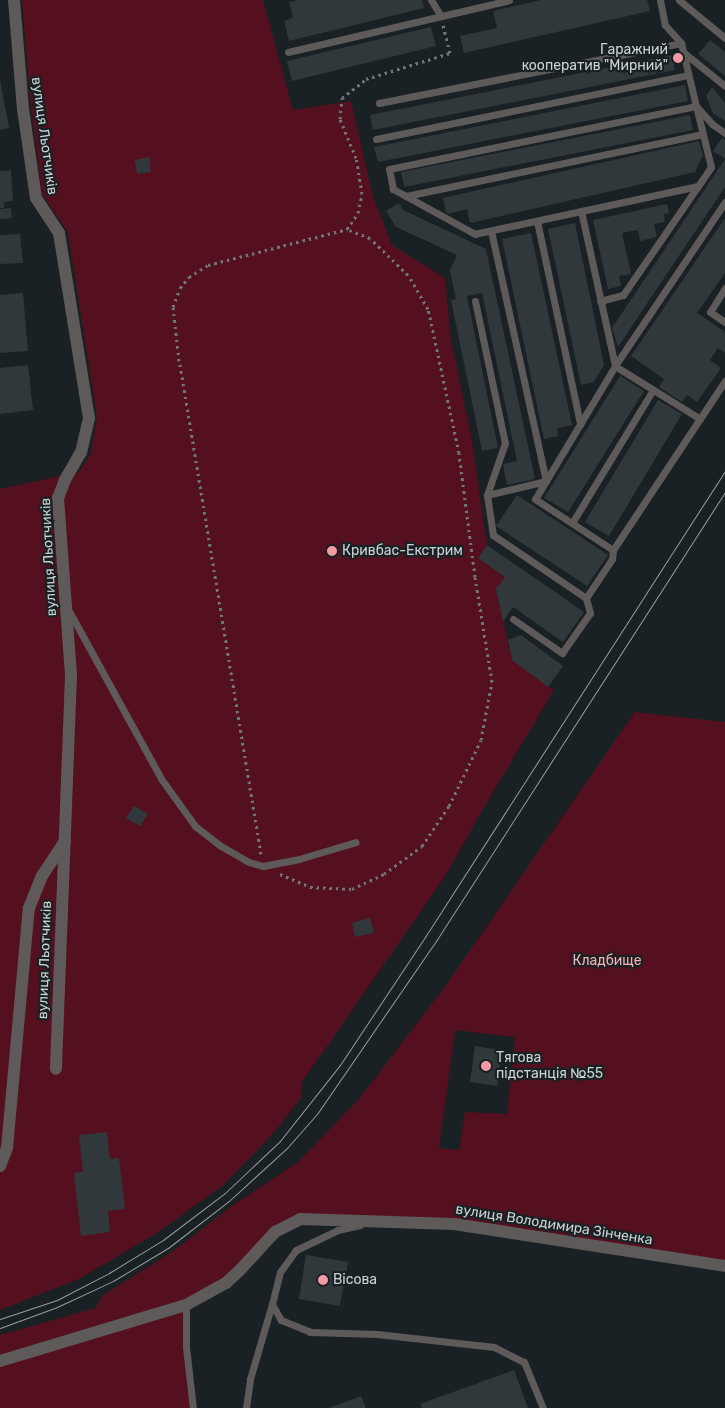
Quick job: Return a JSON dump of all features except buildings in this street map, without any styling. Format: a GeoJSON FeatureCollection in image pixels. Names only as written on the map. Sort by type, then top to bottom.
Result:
{"type":"FeatureCollection","features":[{"type":"Feature","properties":{"kind":"street","name":"вулиця Льотчиків"},"geometry":{"type":"LineString","coordinates":[[14,0],[23,108],[36,198],[59,233],[89,418],[81,452],[65,480],[58,498],[71,676],[56,1070]]}},
{"type":"Feature","properties":{"kind":"street"},"geometry":{"type":"LineString","coordinates":[[0,1166],[7,1148],[28,908],[42,876],[64,841]]}},
{"type":"Feature","properties":{"kind":"street","name":"вулиця Володимира Зінченка"},"geometry":{"type":"LineString","coordinates":[[0,1361],[186,1305],[226,1283],[275,1232],[300,1219],[454,1224],[725,1266]]}},
{"type":"Feature","properties":{"kind":"lane"},"geometry":{"type":"LineString","coordinates":[[431,0],[441,16]]}},
{"type":"Feature","properties":{"kind":"lane"},"geometry":{"type":"LineString","coordinates":[[288,52],[509,0]]}},
{"type":"Feature","properties":{"kind":"lane"},"geometry":{"type":"LineString","coordinates":[[600,301],[624,296],[711,167],[681,43],[665,25],[660,0]]}},
{"type":"Feature","properties":{"kind":"lane"},"geometry":{"type":"LineString","coordinates":[[679,0],[725,38]]}},
{"type":"Feature","properties":{"kind":"lane"},"geometry":{"type":"LineString","coordinates":[[379,102],[681,43]]}},
{"type":"Feature","properties":{"kind":"lane"},"geometry":{"type":"LineString","coordinates":[[683,51],[725,86]]}},
{"type":"Feature","properties":{"kind":"lane"},"geometry":{"type":"LineString","coordinates":[[376,139],[688,75]]}},
{"type":"Feature","properties":{"kind":"lane"},"geometry":{"type":"LineString","coordinates":[[696,106],[712,124],[725,133]]}},
{"type":"Feature","properties":{"kind":"lane"},"geometry":{"type":"LineString","coordinates":[[696,106],[389,169],[393,189],[475,234],[698,186]]}},
{"type":"Feature","properties":{"kind":"lane"},"geometry":{"type":"LineString","coordinates":[[406,196],[702,134]]}},
{"type":"Feature","properties":{"kind":"lane"},"geometry":{"type":"LineString","coordinates":[[614,550],[535,500],[615,366],[725,202]]}},
{"type":"Feature","properties":{"kind":"lane"},"geometry":{"type":"LineString","coordinates":[[581,211],[615,366],[700,419]]}},
{"type":"Feature","properties":{"kind":"lane"},"geometry":{"type":"LineString","coordinates":[[537,221],[580,424]]}},
{"type":"Feature","properties":{"kind":"lane"},"geometry":{"type":"LineString","coordinates":[[491,231],[546,482]]}},
{"type":"Feature","properties":{"kind":"lane"},"geometry":{"type":"LineString","coordinates":[[725,288],[710,312],[725,322]]}},
{"type":"Feature","properties":{"kind":"lane"},"geometry":{"type":"LineString","coordinates":[[475,301],[505,443],[487,495],[493,535],[586,598],[590,613],[562,653],[513,619]]}},
{"type":"Feature","properties":{"kind":"lane"},"geometry":{"type":"LineString","coordinates":[[586,598],[612,559],[614,550],[725,381]]}},
{"type":"Feature","properties":{"kind":"lane"},"geometry":{"type":"LineString","coordinates":[[572,523],[653,390]]}},
{"type":"Feature","properties":{"kind":"lane"},"geometry":{"type":"LineString","coordinates":[[487,495],[546,482]]}},
{"type":"Feature","properties":{"kind":"lane"},"geometry":{"type":"LineString","coordinates":[[66,606],[162,780],[195,826],[221,846],[249,862],[262,866],[299,859],[356,842]]}},
{"type":"Feature","properties":{"kind":"lane"},"geometry":{"type":"LineString","coordinates":[[246,1408],[250,1379],[280,1272],[296,1250],[338,1230],[377,1221]]}},
{"type":"Feature","properties":{"kind":"lane"},"geometry":{"type":"LineString","coordinates":[[272,1304],[281,1320],[310,1332],[377,1334],[494,1347],[524,1362],[543,1408]]}},
{"type":"Feature","properties":{"kind":"lane"},"geometry":{"type":"LineString","coordinates":[[186,1305],[186,1347],[193,1408]]}},
{"type":"Feature","properties":{"kind":"path"},"geometry":{"type":"LineString","coordinates":[[346,229],[358,213],[362,194],[356,158],[340,119],[342,98],[366,79],[450,53],[441,16]]}},
{"type":"Feature","properties":{"kind":"path"},"geometry":{"type":"LineString","coordinates":[[346,229],[370,238],[408,275],[428,309],[459,453],[475,577],[492,682],[481,740],[450,806],[422,846],[384,874],[352,889],[310,888],[262,866],[179,361],[173,308],[180,288],[189,277],[208,265],[346,229]]}},
{"type":"Feature","properties":{"kind":"green space"},"geometry":{"type":"Polygon","coordinates":[[[22,0],[263,0],[293,110],[351,101],[373,197],[392,245],[445,278],[451,341],[472,440],[487,545],[478,558],[505,577],[496,590],[512,660],[554,690],[444,878],[302,1082],[301,1098],[271,1136],[222,1186],[157,1233],[79,1279],[0,1310],[0,489],[79,472],[91,453],[97,417],[68,232],[42,194],[31,108],[22,0]]]}},
{"type":"Feature","properties":{"kind":"green space","name":"Кладбище"},"geometry":{"type":"Polygon","coordinates":[[[635,712],[725,722],[725,1266],[454,1224],[300,1219],[275,1232],[240,1270],[186,1305],[193,1408],[0,1408],[0,1335],[95,1308],[102,1296],[176,1249],[233,1205],[298,1162],[359,1099],[444,988],[635,712]],[[455,1030],[439,1148],[459,1150],[465,1112],[507,1114],[515,1037],[455,1030]]]}},
{"type":"Feature","properties":{"kind":"tram line"},"geometry":{"type":"LineString","coordinates":[[0,1319],[57,1300],[109,1273],[163,1240],[225,1193],[280,1141],[340,1065],[425,937],[725,471]]}},
{"type":"Feature","properties":{"kind":"tram line"},"geometry":{"type":"LineString","coordinates":[[0,1328],[57,1307],[113,1281],[168,1248],[230,1200],[287,1148],[317,1114],[436,941],[725,492]]}},
{"type":"Feature","properties":{"kind":"place","name":"Гаражний кооператив \"Мирний\""},"geometry":{"type":"Point","coordinates":[678,58]}},
{"type":"Feature","properties":{"kind":"place","name":"Кривбас-Екстрим"},"geometry":{"type":"Point","coordinates":[332,551]}},
{"type":"Feature","properties":{"kind":"place","name":"Тягова підстанція №55"},"geometry":{"type":"Point","coordinates":[486,1066]}},
{"type":"Feature","properties":{"kind":"place","name":"Вісова"},"geometry":{"type":"Point","coordinates":[323,1280]}}]}
